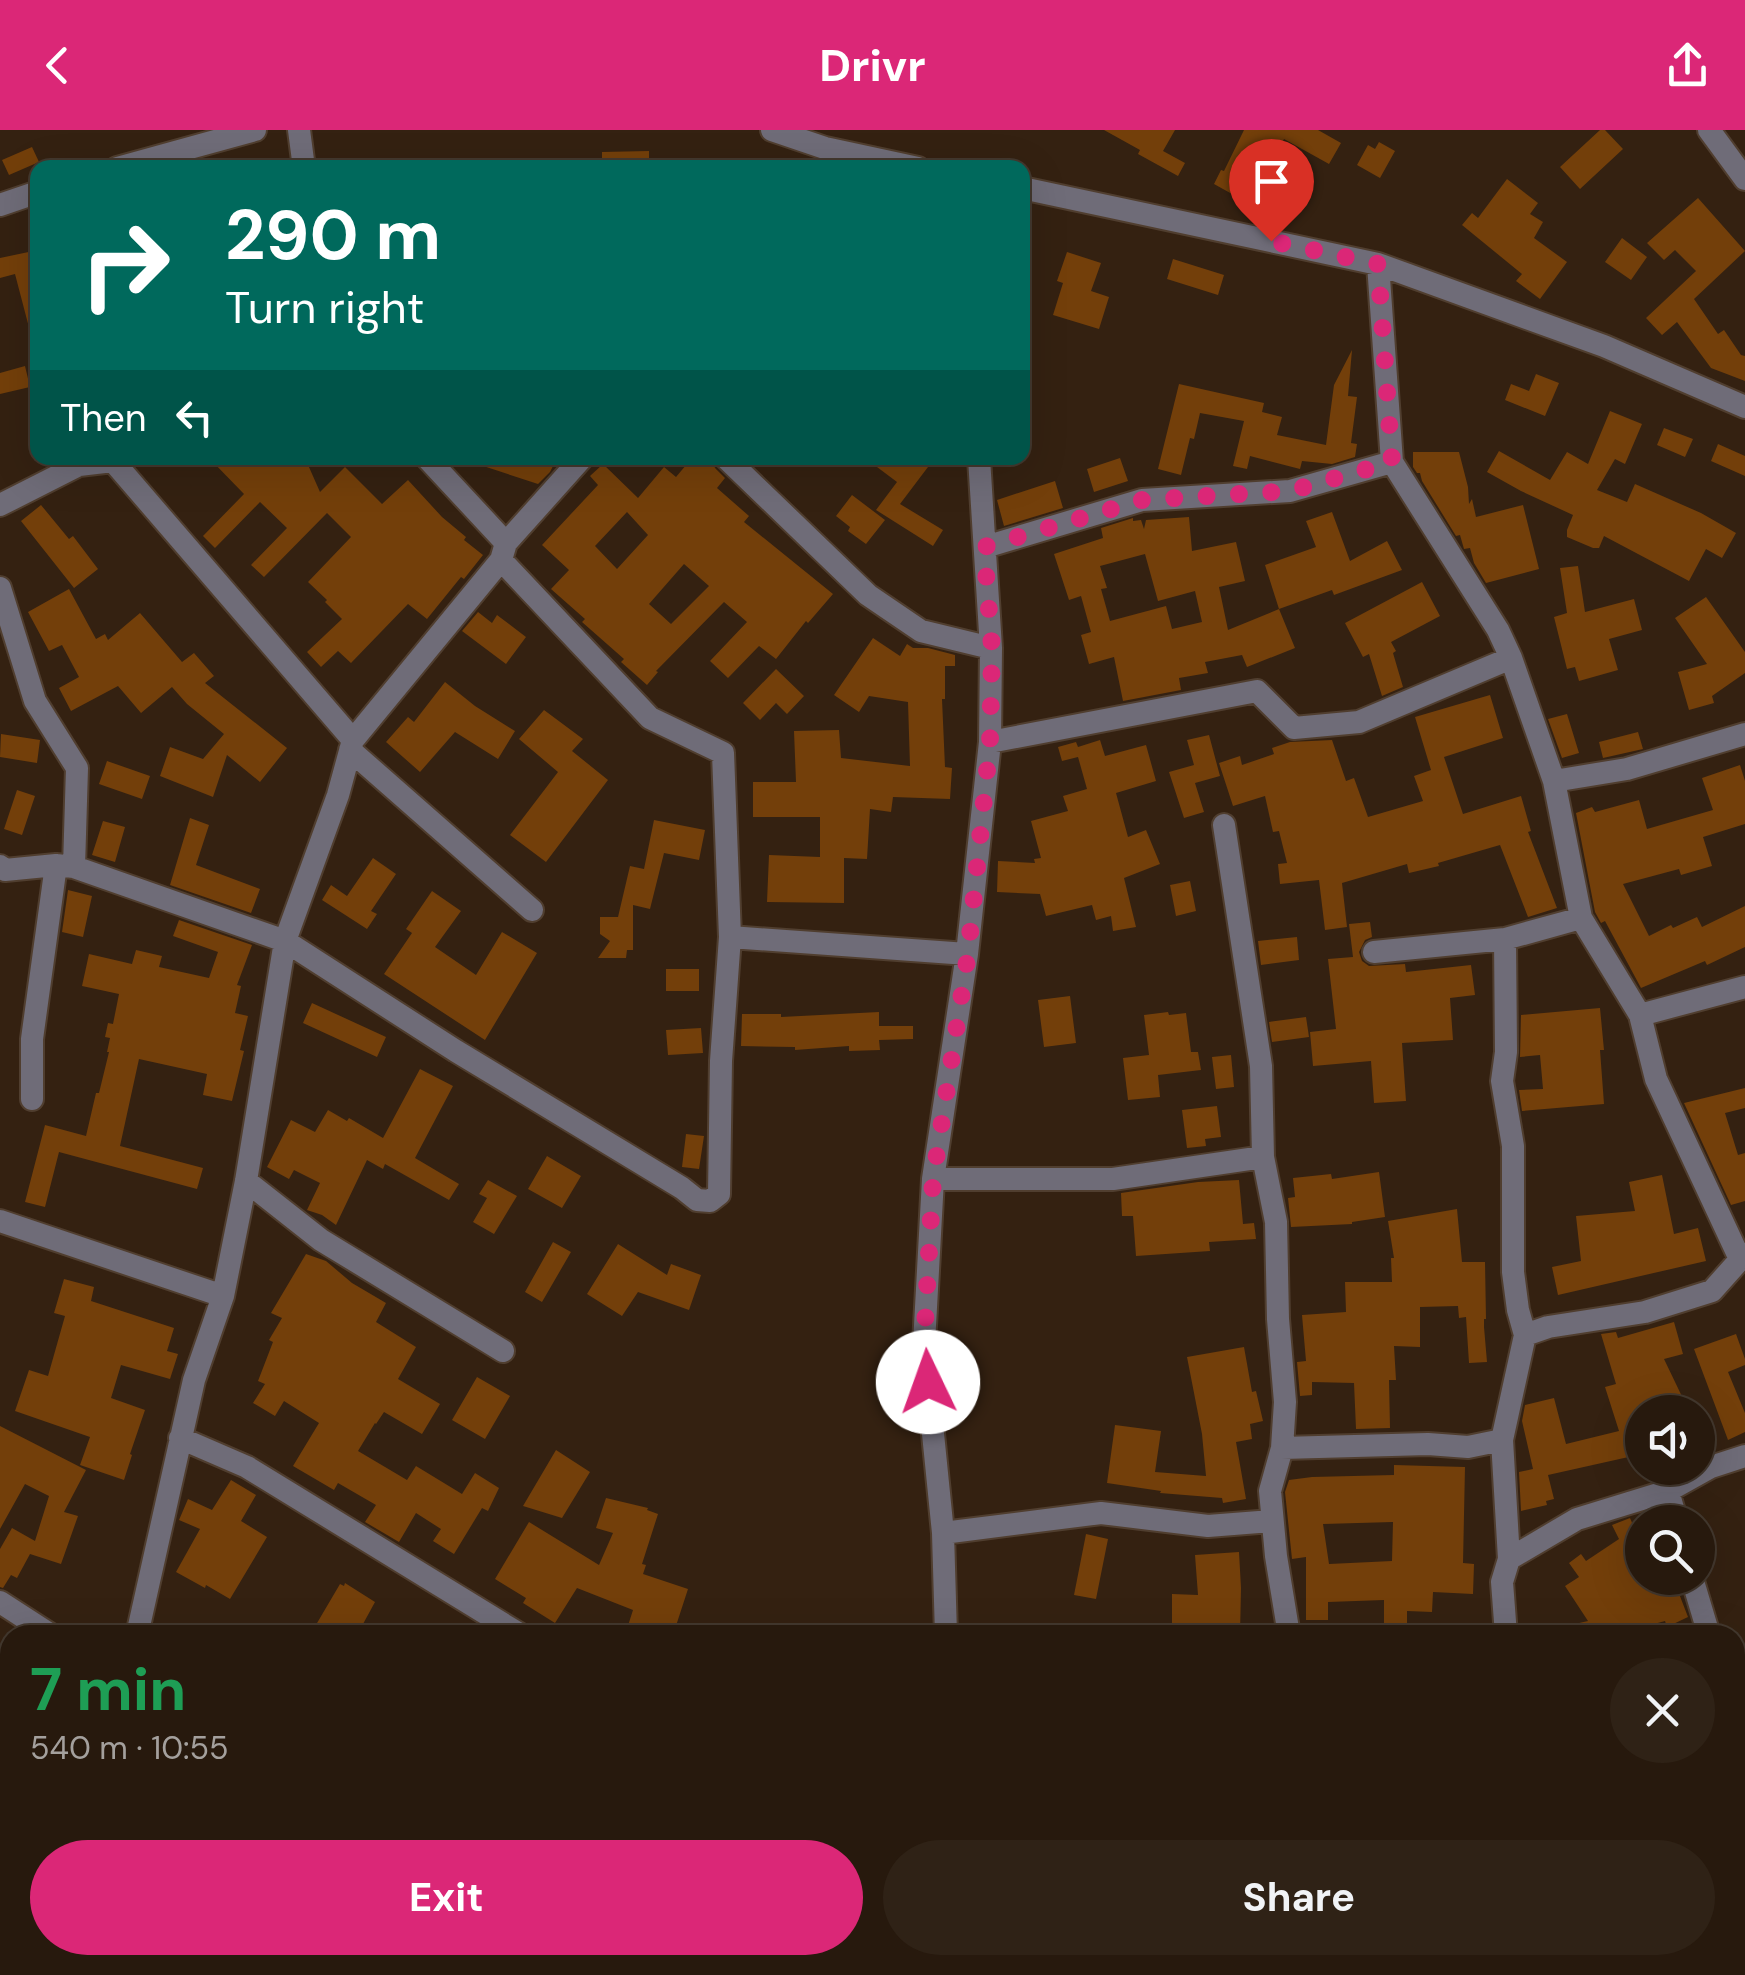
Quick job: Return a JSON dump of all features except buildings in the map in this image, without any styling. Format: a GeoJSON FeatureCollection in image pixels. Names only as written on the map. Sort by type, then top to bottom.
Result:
{"type":"FeatureCollection","features":[{"type":"Feature","properties":{"kind":"street"},"geometry":{"type":"LineString","coordinates":[[146,160],[255,130]]}},
{"type":"Feature","properties":{"kind":"street"},"geometry":{"type":"LineString","coordinates":[[299,130],[303,160]]}},
{"type":"Feature","properties":{"kind":"street"},"geometry":{"type":"LineString","coordinates":[[772,130],[825,148],[881,160]]}},
{"type":"Feature","properties":{"kind":"street"},"geometry":{"type":"LineString","coordinates":[[1709,130],[1745,180]]}},
{"type":"Feature","properties":{"kind":"street"},"geometry":{"type":"LineString","coordinates":[[816,160],[825,148]]}},
{"type":"Feature","properties":{"kind":"street"},"geometry":{"type":"LineString","coordinates":[[1030,190],[1378,264],[1604,346],[1745,407]]}},
{"type":"Feature","properties":{"kind":"street"},"geometry":{"type":"LineString","coordinates":[[0,205],[30,195]]}},
{"type":"Feature","properties":{"kind":"street"},"geometry":{"type":"LineString","coordinates":[[1378,264],[1392,462],[1498,630],[1554,781],[1581,918],[1640,1015],[1656,1079],[1743,1256],[1712,1291],[1645,1312],[1548,1327],[1525,1335]]}},
{"type":"Feature","properties":{"kind":"street"},"geometry":{"type":"LineString","coordinates":[[984,547],[1142,500],[1290,491],[1392,462]]}},
{"type":"Feature","properties":{"kind":"street"},"geometry":{"type":"LineString","coordinates":[[0,504],[80,465]]}},
{"type":"Feature","properties":{"kind":"street"},"geometry":{"type":"LineString","coordinates":[[115,465],[352,745],[532,910]]}},
{"type":"Feature","properties":{"kind":"street"},"geometry":{"type":"LineString","coordinates":[[0,866],[5,870],[65,866],[285,941],[697,1200],[710,1201],[719,1194],[721,1061],[730,937],[724,753],[650,718],[503,552],[433,465]]}},
{"type":"Feature","properties":{"kind":"street"},"geometry":{"type":"LineString","coordinates":[[138,1625],[194,1380],[223,1296],[285,941],[352,745],[576,465]]}},
{"type":"Feature","properties":{"kind":"street"},"geometry":{"type":"LineString","coordinates":[[733,465],[868,595],[921,631],[992,648]]}},
{"type":"Feature","properties":{"kind":"street"},"geometry":{"type":"LineString","coordinates":[[946,1625],[943,1533],[924,1344],[933,1179],[968,954],[990,742],[992,648],[979,465]]}},
{"type":"Feature","properties":{"kind":"street"},"geometry":{"type":"LineString","coordinates":[[0,588],[36,701],[77,768],[65,866],[32,1039],[32,1099]]}},
{"type":"Feature","properties":{"kind":"street"},"geometry":{"type":"LineString","coordinates":[[990,742],[1258,691],[1294,728],[1359,722],[1510,658]]}},
{"type":"Feature","properties":{"kind":"street"},"geometry":{"type":"LineString","coordinates":[[1554,781],[1627,769],[1745,734]]}},
{"type":"Feature","properties":{"kind":"street"},"geometry":{"type":"LineString","coordinates":[[1224,825],[1260,1066],[1262,1157],[1276,1222],[1285,1402],[1282,1448],[1270,1490],[1287,1625]]}},
{"type":"Feature","properties":{"kind":"street"},"geometry":{"type":"LineString","coordinates":[[1374,952],[1505,938],[1581,918]]}},
{"type":"Feature","properties":{"kind":"street"},"geometry":{"type":"LineString","coordinates":[[730,937],[968,954]]}},
{"type":"Feature","properties":{"kind":"street"},"geometry":{"type":"LineString","coordinates":[[1505,938],[1506,1052],[1502,1081],[1513,1146],[1513,1272],[1525,1335],[1502,1440],[1509,1559],[1502,1582],[1505,1625]]}},
{"type":"Feature","properties":{"kind":"street"},"geometry":{"type":"LineString","coordinates":[[1640,1015],[1745,987]]}},
{"type":"Feature","properties":{"kind":"street"},"geometry":{"type":"LineString","coordinates":[[933,1179],[1113,1179],[1262,1157]]}},
{"type":"Feature","properties":{"kind":"street"},"geometry":{"type":"LineString","coordinates":[[246,1181],[321,1240],[503,1352]]}},
{"type":"Feature","properties":{"kind":"street"},"geometry":{"type":"LineString","coordinates":[[0,1222],[223,1296]]}},
{"type":"Feature","properties":{"kind":"street"},"geometry":{"type":"LineString","coordinates":[[180,1438],[247,1467],[505,1625]]}},
{"type":"Feature","properties":{"kind":"street"},"geometry":{"type":"LineString","coordinates":[[1282,1448],[1428,1444],[1468,1447],[1502,1440]]}},
{"type":"Feature","properties":{"kind":"street"},"geometry":{"type":"LineString","coordinates":[[1509,1559],[1578,1520],[1668,1491],[1711,1467],[1745,1456]]}},
{"type":"Feature","properties":{"kind":"street"},"geometry":{"type":"LineString","coordinates":[[1668,1491],[1672,1505]]}},
{"type":"Feature","properties":{"kind":"street"},"geometry":{"type":"LineString","coordinates":[[943,1533],[1101,1514],[1208,1526],[1272,1521]]}},
{"type":"Feature","properties":{"kind":"street"},"geometry":{"type":"LineString","coordinates":[[1697,1595],[1706,1625]]}},
{"type":"Feature","properties":{"kind":"street"},"geometry":{"type":"LineString","coordinates":[[0,1602],[36,1625]]}},
{"type":"Feature","properties":{"kind":"route"},"geometry":{"type":"LineString","coordinates":[[928,1382],[924,1344],[933,1179],[968,954],[990,742],[992,648],[984,547],[1142,500],[1290,491],[1392,462],[1378,264],[1271,241]]}}]}
